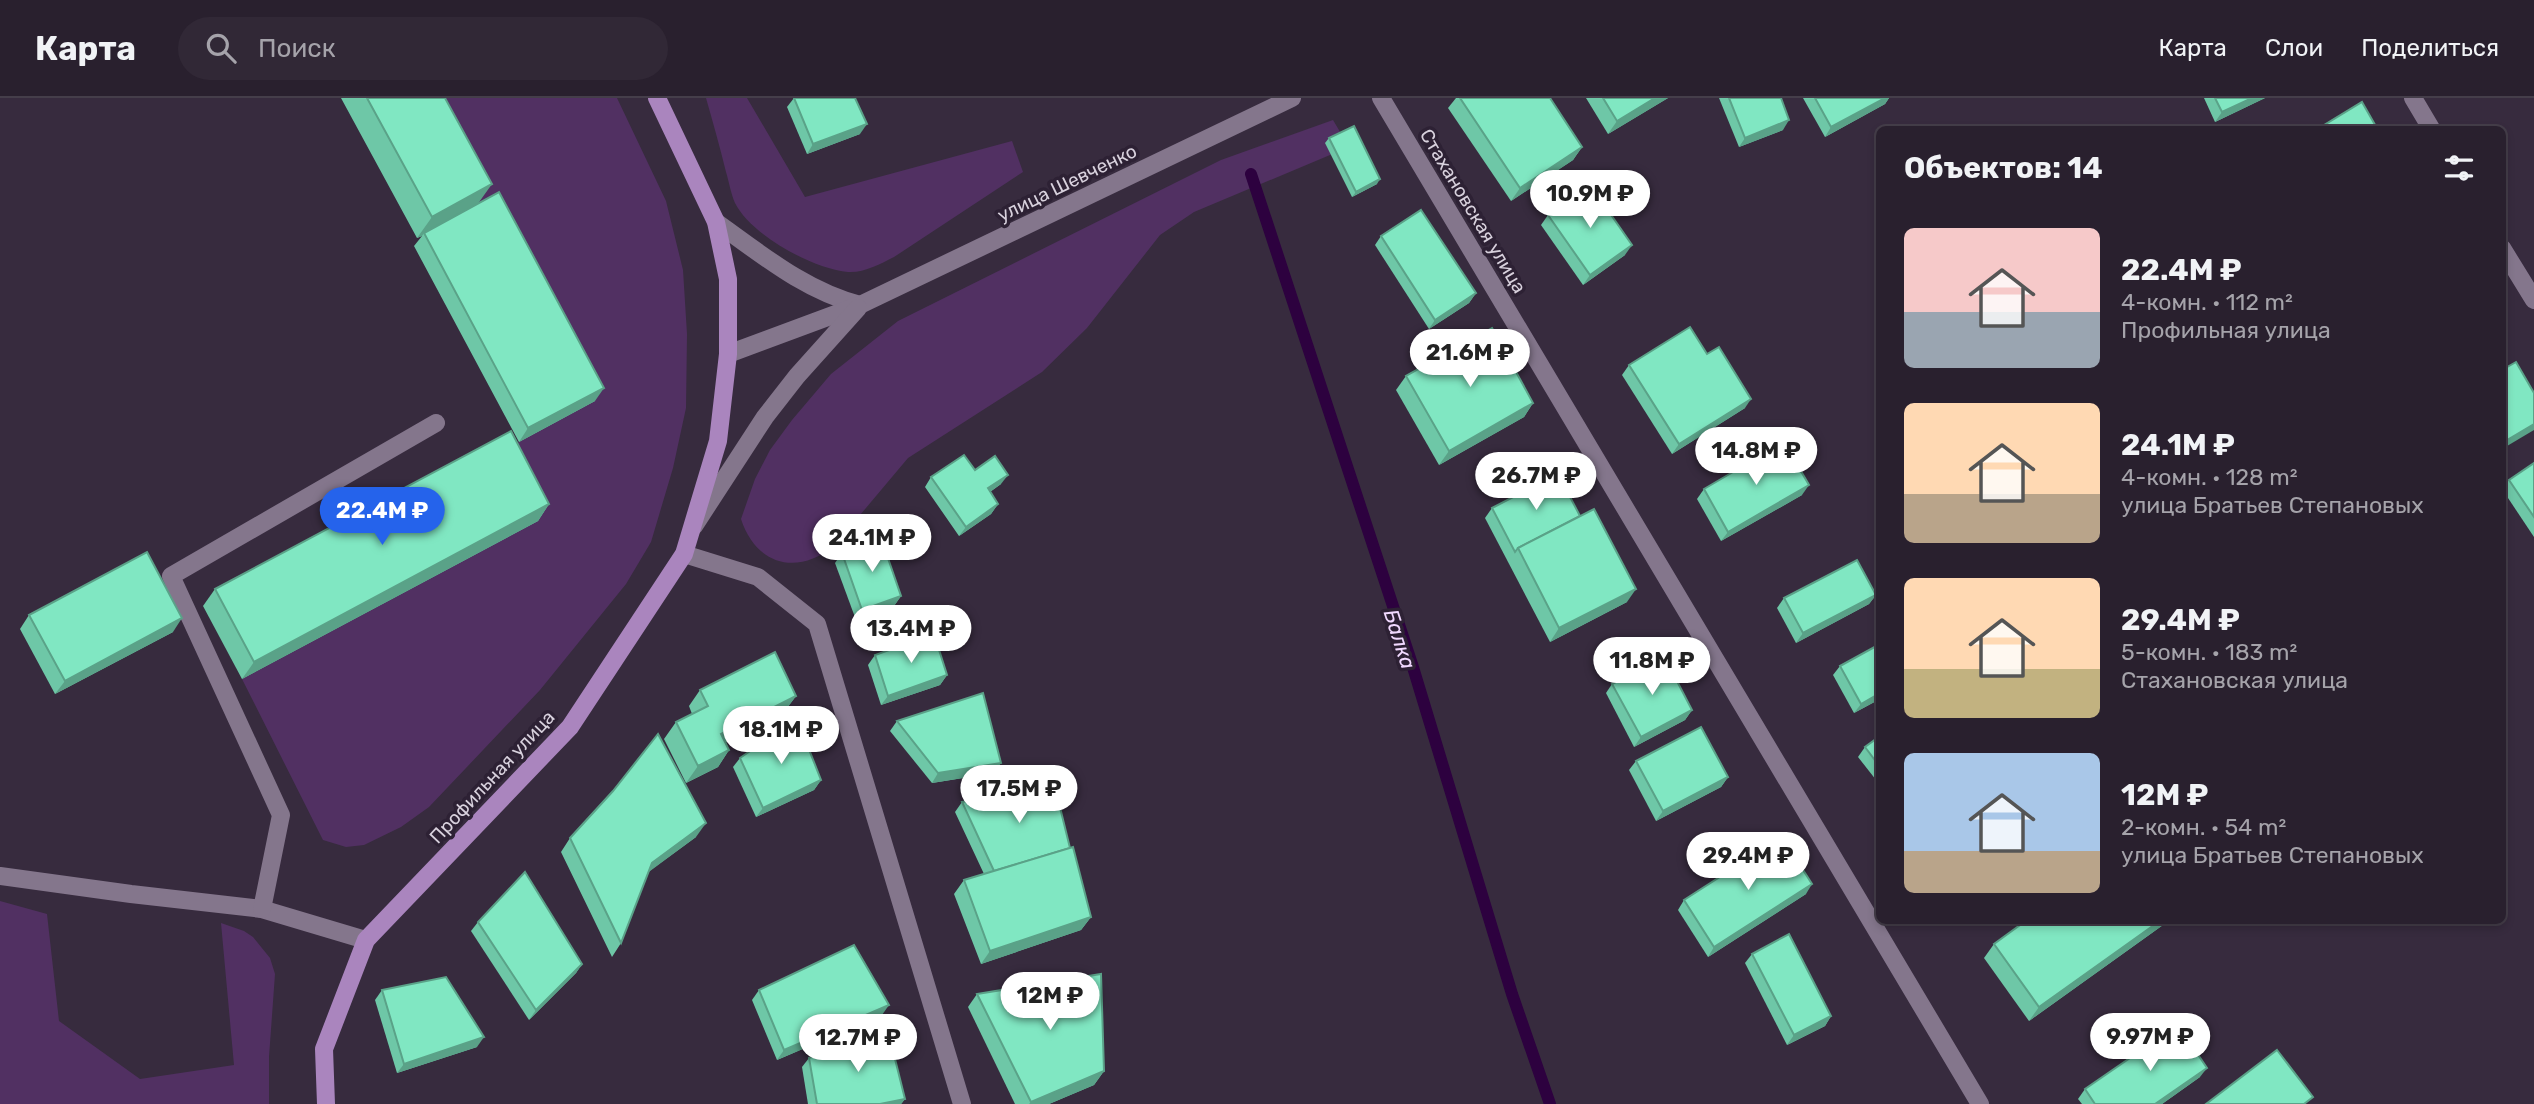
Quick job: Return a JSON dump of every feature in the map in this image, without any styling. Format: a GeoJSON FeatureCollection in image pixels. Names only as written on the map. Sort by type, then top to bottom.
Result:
{"type":"FeatureCollection","features":[{"type":"Feature","properties":{"kind":"main road","name":"Профильная улица"},"geometry":{"type":"LineString","coordinates":[[326,1104],[324,1049],[366,940],[570,727],[684,554],[718,441],[727,354],[727,279],[716,222],[657,98]]}},
{"type":"Feature","properties":{"kind":"street","name":"улица Шевченко"},"geometry":{"type":"LineString","coordinates":[[727,354],[860,305],[1292,98]]}},
{"type":"Feature","properties":{"kind":"street","name":"Стахановская улица"},"geometry":{"type":"LineString","coordinates":[[1381,98],[1980,1104]]}},
{"type":"Feature","properties":{"kind":"street"},"geometry":{"type":"LineString","coordinates":[[2413,98],[2430,126]]}},
{"type":"Feature","properties":{"kind":"street"},"geometry":{"type":"LineString","coordinates":[[716,222],[801,281],[828,296],[860,305]]}},
{"type":"Feature","properties":{"kind":"street"},"geometry":{"type":"LineString","coordinates":[[2506,254],[2534,300]]}},
{"type":"Feature","properties":{"kind":"street","name":"улица Шевченко"},"geometry":{"type":"LineString","coordinates":[[691,531],[765,417],[797,376],[860,305]]}},
{"type":"Feature","properties":{"kind":"street"},"geometry":{"type":"LineString","coordinates":[[262,909],[281,815],[172,576],[436,422]]}},
{"type":"Feature","properties":{"kind":"street"},"geometry":{"type":"LineString","coordinates":[[684,554],[758,577],[817,624],[962,1104]]}},
{"type":"Feature","properties":{"kind":"street"},"geometry":{"type":"LineString","coordinates":[[0,876],[262,909],[366,940]]}},
{"type":"Feature","properties":{"kind":"shaded area"},"geometry":{"type":"Polygon","coordinates":[[[419,98],[617,98],[666,201],[683,270],[687,334],[686,408],[673,468],[651,542],[626,584],[540,690],[429,807],[401,827],[364,845],[346,847],[323,840],[242,679],[537,521],[499,448],[519,442],[477,205],[419,98]]]}},
{"type":"Feature","properties":{"kind":"shaded area"},"geometry":{"type":"Polygon","coordinates":[[[706,98],[747,98],[805,197],[1012,141],[1023,172],[894,257],[860,271],[834,269],[784,248],[754,227],[743,215],[732,196],[706,98]]]}},
{"type":"Feature","properties":{"kind":"shaded area"},"geometry":{"type":"Polygon","coordinates":[[[1333,120],[1349,147],[1194,212],[1160,235],[1087,328],[1042,372],[908,458],[834,546],[806,561],[792,563],[767,556],[748,535],[741,519],[755,479],[770,450],[831,374],[898,321],[1221,160],[1333,120]]]}},
{"type":"Feature","properties":{"kind":"shaded area"},"geometry":{"type":"Polygon","coordinates":[[[0,901],[47,914],[59,1021],[140,1079],[234,1065],[221,923],[253,937],[270,958],[275,974],[269,1057],[269,1104],[0,1104],[0,901]]]}},
{"type":"Feature","properties":{"kind":"building"},"geometry":{"type":"Polygon","coordinates":[[[367,98],[445,98],[492,184],[432,217],[367,98]]]}},
{"type":"Feature","properties":{"kind":"building"},"geometry":{"type":"Polygon","coordinates":[[[794,98],[855,98],[867,124],[813,144],[794,98]]]}},
{"type":"Feature","properties":{"kind":"building"},"geometry":{"type":"Polygon","coordinates":[[[1460,98],[1550,98],[1582,147],[1520,188],[1460,98]]]}},
{"type":"Feature","properties":{"kind":"building"},"geometry":{"type":"Polygon","coordinates":[[[1603,98],[1655,98],[1617,121],[1603,98]]]}},
{"type":"Feature","properties":{"kind":"building"},"geometry":{"type":"Polygon","coordinates":[[[1729,98],[1781,98],[1789,120],[1745,138],[1729,98]]]}},
{"type":"Feature","properties":{"kind":"building"},"geometry":{"type":"Polygon","coordinates":[[[1815,98],[1885,98],[1831,127],[1815,98]]]}},
{"type":"Feature","properties":{"kind":"building"},"geometry":{"type":"Polygon","coordinates":[[[2215,98],[2252,98],[2222,112],[2215,98]]]}},
{"type":"Feature","properties":{"kind":"building"},"geometry":{"type":"Polygon","coordinates":[[[2362,102],[2376,126],[2323,126],[2362,102]]]}},
{"type":"Feature","properties":{"kind":"building"},"geometry":{"type":"Polygon","coordinates":[[[1354,126],[1380,179],[1356,192],[1329,138],[1354,126]]]}},
{"type":"Feature","properties":{"kind":"building"},"geometry":{"type":"Polygon","coordinates":[[[1591,186],[1632,245],[1590,275],[1548,215],[1591,186]]]}},
{"type":"Feature","properties":{"kind":"building"},"geometry":{"type":"Polygon","coordinates":[[[499,192],[604,388],[528,428],[424,233],[499,192]]]}},
{"type":"Feature","properties":{"kind":"building"},"geometry":{"type":"Polygon","coordinates":[[[1421,210],[1476,293],[1435,320],[1381,236],[1421,210]]]}},
{"type":"Feature","properties":{"kind":"building"},"geometry":{"type":"Polygon","coordinates":[[[1690,327],[1707,354],[1719,347],[1751,399],[1679,444],[1629,365],[1690,327]]]}},
{"type":"Feature","properties":{"kind":"building"},"geometry":{"type":"Polygon","coordinates":[[[1492,328],[1533,403],[1449,451],[1406,376],[1492,328]]]}},
{"type":"Feature","properties":{"kind":"building"},"geometry":{"type":"Polygon","coordinates":[[[2516,362],[2534,393],[2534,424],[2506,441],[2506,368],[2516,362]]]}},
{"type":"Feature","properties":{"kind":"building"},"geometry":{"type":"Polygon","coordinates":[[[511,431],[549,504],[254,662],[215,589],[511,431]]]}},
{"type":"Feature","properties":{"kind":"building"},"geometry":{"type":"Polygon","coordinates":[[[1784,442],[1809,485],[1728,532],[1704,489],[1784,442]]]}},
{"type":"Feature","properties":{"kind":"building"},"geometry":{"type":"Polygon","coordinates":[[[964,455],[975,470],[995,456],[1008,475],[988,488],[998,504],[966,527],[931,477],[964,455]]]}},
{"type":"Feature","properties":{"kind":"building"},"geometry":{"type":"Polygon","coordinates":[[[2534,463],[2534,517],[2509,480],[2534,463]]]}},
{"type":"Feature","properties":{"kind":"building"},"geometry":{"type":"Polygon","coordinates":[[[1558,474],[1580,516],[1515,552],[1492,508],[1558,474]]]}},
{"type":"Feature","properties":{"kind":"building"},"geometry":{"type":"Polygon","coordinates":[[[1594,509],[1636,589],[1559,628],[1518,548],[1594,509]]]}},
{"type":"Feature","properties":{"kind":"building"},"geometry":{"type":"Polygon","coordinates":[[[881,538],[901,596],[862,610],[842,553],[881,538]]]}},
{"type":"Feature","properties":{"kind":"building"},"geometry":{"type":"Polygon","coordinates":[[[147,552],[182,618],[65,681],[29,615],[147,552]]]}},
{"type":"Feature","properties":{"kind":"building"},"geometry":{"type":"Polygon","coordinates":[[[1857,560],[1876,595],[1803,633],[1784,598],[1857,560]]]}},
{"type":"Feature","properties":{"kind":"building"},"geometry":{"type":"Polygon","coordinates":[[[934,634],[947,675],[888,696],[875,655],[934,634]]]}},
{"type":"Feature","properties":{"kind":"building"},"geometry":{"type":"Polygon","coordinates":[[[1876,646],[1876,695],[1861,704],[1840,666],[1876,646]]]}},
{"type":"Feature","properties":{"kind":"building"},"geometry":{"type":"Polygon","coordinates":[[[775,652],[796,696],[721,734],[729,750],[698,766],[676,722],[708,706],[700,690],[775,652]]]}},
{"type":"Feature","properties":{"kind":"building"},"geometry":{"type":"Polygon","coordinates":[[[1664,656],[1692,710],[1641,737],[1612,684],[1664,656]]]}},
{"type":"Feature","properties":{"kind":"building"},"geometry":{"type":"Polygon","coordinates":[[[983,693],[1001,763],[938,773],[897,721],[983,693]]]}},
{"type":"Feature","properties":{"kind":"building"},"geometry":{"type":"Polygon","coordinates":[[[797,719],[821,780],[763,808],[740,758],[797,719]]]}},
{"type":"Feature","properties":{"kind":"building"},"geometry":{"type":"Polygon","coordinates":[[[1701,727],[1728,777],[1663,811],[1636,761],[1701,727]]]}},
{"type":"Feature","properties":{"kind":"building"},"geometry":{"type":"Polygon","coordinates":[[[658,734],[706,823],[652,863],[621,943],[570,838],[613,791],[658,734]]]}},
{"type":"Feature","properties":{"kind":"building"},"geometry":{"type":"Polygon","coordinates":[[[1876,739],[1876,762],[1865,747],[1876,739]]]}},
{"type":"Feature","properties":{"kind":"building"},"geometry":{"type":"Polygon","coordinates":[[[1054,783],[1070,848],[994,871],[962,802],[1054,783]]]}},
{"type":"Feature","properties":{"kind":"building"},"geometry":{"type":"Polygon","coordinates":[[[1782,837],[1812,884],[1714,947],[1684,900],[1782,837]]]}},
{"type":"Feature","properties":{"kind":"building"},"geometry":{"type":"Polygon","coordinates":[[[1073,847],[1091,917],[990,951],[964,880],[1073,847]]]}},
{"type":"Feature","properties":{"kind":"building"},"geometry":{"type":"Polygon","coordinates":[[[525,872],[582,964],[536,1010],[478,922],[525,872]]]}},
{"type":"Feature","properties":{"kind":"building"},"geometry":{"type":"Polygon","coordinates":[[[2022,924],[2155,924],[2039,1007],[1994,944],[2022,924]]]}},
{"type":"Feature","properties":{"kind":"building"},"geometry":{"type":"Polygon","coordinates":[[[1789,934],[1831,1016],[1794,1035],[1752,954],[1789,934]]]}},
{"type":"Feature","properties":{"kind":"building"},"geometry":{"type":"Polygon","coordinates":[[[854,945],[889,1005],[784,1050],[759,990],[854,945]]]}},
{"type":"Feature","properties":{"kind":"building"},"geometry":{"type":"Polygon","coordinates":[[[1101,974],[1104,1071],[1031,1102],[977,994],[1101,974]]]}},
{"type":"Feature","properties":{"kind":"building"},"geometry":{"type":"Polygon","coordinates":[[[446,977],[484,1037],[404,1064],[382,990],[446,977]]]}},
{"type":"Feature","properties":{"kind":"building"},"geometry":{"type":"Polygon","coordinates":[[[2178,1025],[2207,1068],[2155,1104],[2095,1104],[2085,1089],[2178,1025]]]}},
{"type":"Feature","properties":{"kind":"building"},"geometry":{"type":"Polygon","coordinates":[[[888,1031],[905,1099],[880,1104],[817,1104],[809,1058],[888,1031]]]}},
{"type":"Feature","properties":{"kind":"building"},"geometry":{"type":"Polygon","coordinates":[[[2277,1050],[2313,1097],[2304,1104],[2206,1104],[2277,1050]]]}},
{"type":"Feature","properties":{"kind":"waterway","name":"Балка"},"geometry":{"type":"LineString","coordinates":[[1251,174],[1412,664],[1512,994],[1550,1104]]}}]}
